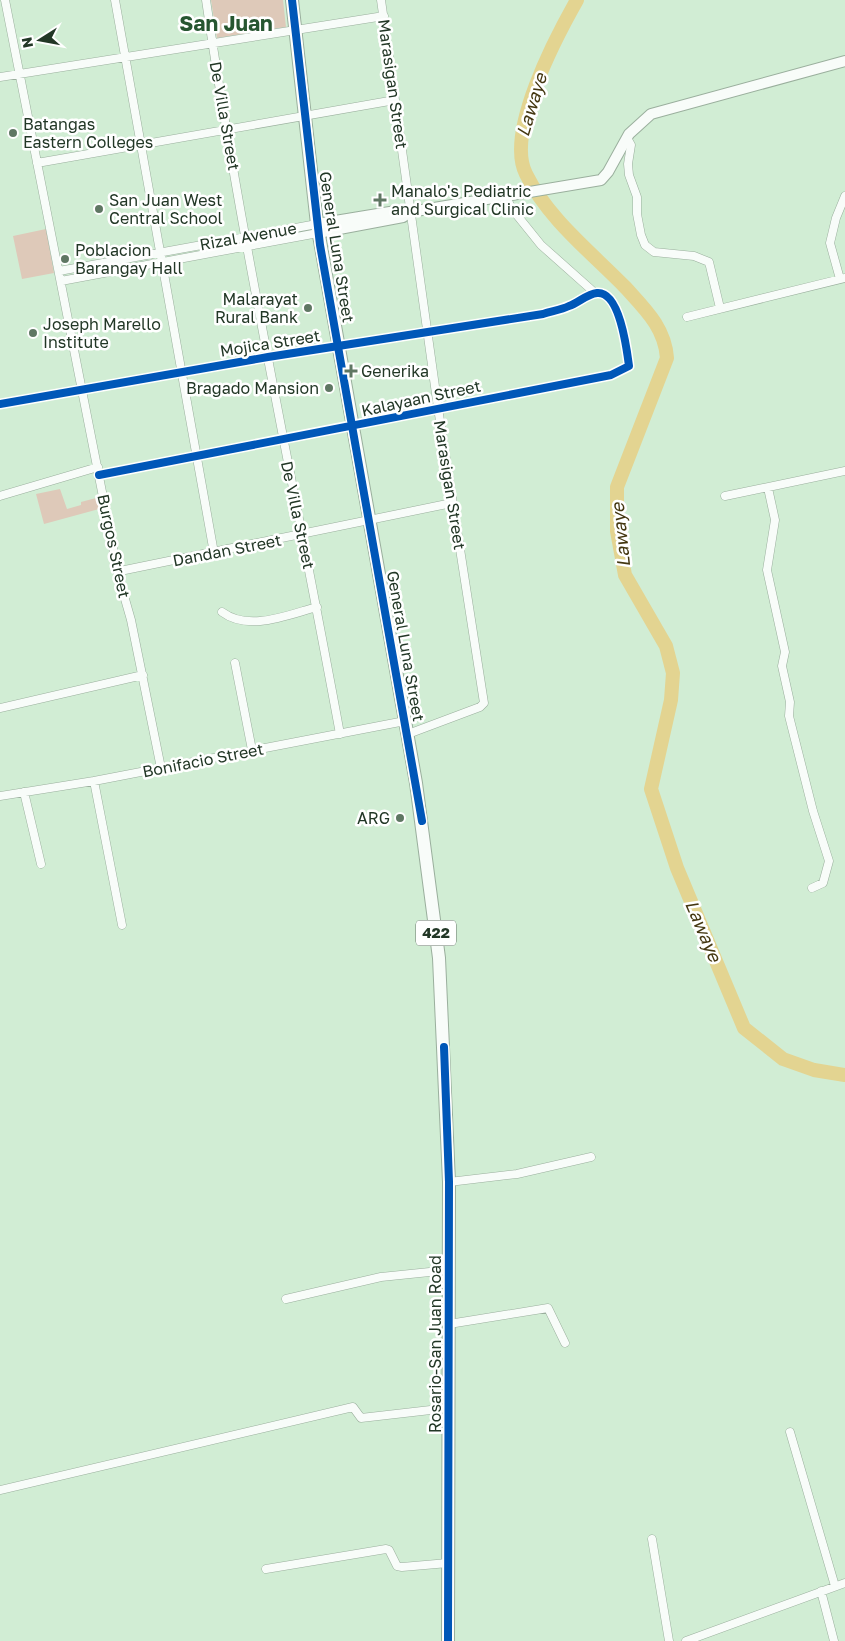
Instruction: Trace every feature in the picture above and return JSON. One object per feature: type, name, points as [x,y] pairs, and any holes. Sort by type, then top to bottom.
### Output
[{"type":"main road","name":"General Luna Street","points":[[292,0],[318,228],[408,734]]},
{"type":"main road","name":"Rosario-San Juan Road","points":[[408,734],[422,821],[439,958],[449,1182],[448,1641]]},
{"type":"street","name":"Burgos Street","points":[[4,0],[60,271],[82,390],[143,675],[160,768]]},
{"type":"street","points":[[115,0],[214,552]]},
{"type":"street","name":"De Villa Street","points":[[206,0],[268,358],[340,734]]},
{"type":"street","name":"Marasigan Street","points":[[381,0],[438,408],[484,703],[480,707],[408,734]]},
{"type":"street","points":[[0,77],[384,16]]},
{"type":"street","name":"Rizal Avenue","points":[[61,281],[248,246],[318,228],[402,210],[410,212],[596,181],[605,177],[627,138],[639,122],[651,114],[845,61]]},
{"type":"street","points":[[37,163],[396,100]]},
{"type":"street","points":[[627,138],[631,145],[628,164],[629,175],[637,196],[637,214],[642,240],[654,252],[694,256],[709,262],[720,308]]},
{"type":"street","points":[[507,195],[512,208],[541,245],[556,260],[598,293]]},
{"type":"street","points":[[687,316],[842,279],[830,243],[844,200]]},
{"type":"street","name":"Rizal Avenue","points":[[60,271],[246,236],[318,228]]},
{"type":"street","points":[[110,262],[112,271]]},
{"type":"street","name":"Mojica Street","points":[[0,404],[427,331],[543,314],[569,306],[598,293]]},
{"type":"street","name":"Kalayaan Street","points":[[0,496],[99,471],[197,456],[611,374],[629,366],[620,318],[612,304],[598,293]]},
{"type":"street","points":[[726,496],[845,470]]},
{"type":"street","points":[[768,488],[775,520],[767,570],[785,652],[782,666],[790,702],[789,716],[813,811],[829,861],[823,883],[812,888]]},
{"type":"street","name":"Dandan Street","points":[[120,571],[452,503]]},
{"type":"street","points":[[222,612],[231,620],[258,622],[316,607]]},
{"type":"street","points":[[235,663],[252,750]]},
{"type":"street","points":[[0,708],[143,675]]},
{"type":"street","name":"Bonifacio Street","points":[[0,796],[94,781],[406,721]]},
{"type":"street","points":[[94,781],[122,925]]},
{"type":"street","points":[[24,792],[41,864]]},
{"type":"street","points":[[449,1182],[517,1174],[591,1157]]},
{"type":"street","points":[[286,1300],[381,1277],[449,1270]]},
{"type":"street","points":[[448,1324],[548,1308],[564,1343]]},
{"type":"street","points":[[0,1490],[353,1407],[361,1418],[448,1408]]},
{"type":"street","points":[[790,1432],[835,1586]]},
{"type":"street","points":[[652,1539],[669,1641]]},
{"type":"street","points":[[266,1569],[386,1550],[389,1550],[397,1566],[448,1563]]},
{"type":"street","points":[[686,1641],[705,1638],[845,1583]]},
{"type":"street","points":[[821,1591],[834,1641]]},
{"type":"shaded area","points":[[211,0],[283,0],[286,27],[217,38]]},
{"type":"shaded area","points":[[46,229],[54,273],[22,279],[13,236]]},
{"type":"shaded area","points":[[60,489],[67,509],[81,505],[81,502],[96,498],[99,509],[44,524],[36,494]]},
{"type":"waterway","name":"Lawaye","points":[[577,0],[546,61],[527,111],[522,135],[521,156],[526,174],[546,206],[558,221],[641,304],[658,328],[665,347],[667,358],[617,487],[617,531],[625,575],[666,646],[673,673],[671,700],[651,789],[677,868],[744,1028],[783,1059],[814,1070],[845,1075]]},
{"type":"cycle path","points":[[292,0],[320,245],[422,821]]},
{"type":"cycle path","points":[[0,404],[268,357],[543,314],[572,305],[597,293],[605,295],[611,301],[621,323],[629,366],[611,375],[99,475]]},
{"type":"cycle path","points":[[444,1047],[449,1182],[448,1641]]},
{"type":"place","name":"Batangas Eastern Colleges","points":[[13,133]]},
{"type":"place","name":"Manalo's Pediatric and Surgical Clinic","points":[[380,200]]},
{"type":"place","name":"San Juan West Central School","points":[[99,209]]},
{"type":"place","name":"Poblacion Barangay Hall","points":[[65,259]]},
{"type":"place","name":"Malarayat Rural Bank","points":[[308,308]]},
{"type":"place","name":"Joseph Marello Institute","points":[[33,333]]},
{"type":"place","name":"Generika","points":[[351,371]]},
{"type":"place","name":"Bragado Mansion","points":[[329,388]]},
{"type":"place","name":"ARG","points":[[400,818]]},
{"type":"district","name":"San Juan","points":[[226,24]]}]
